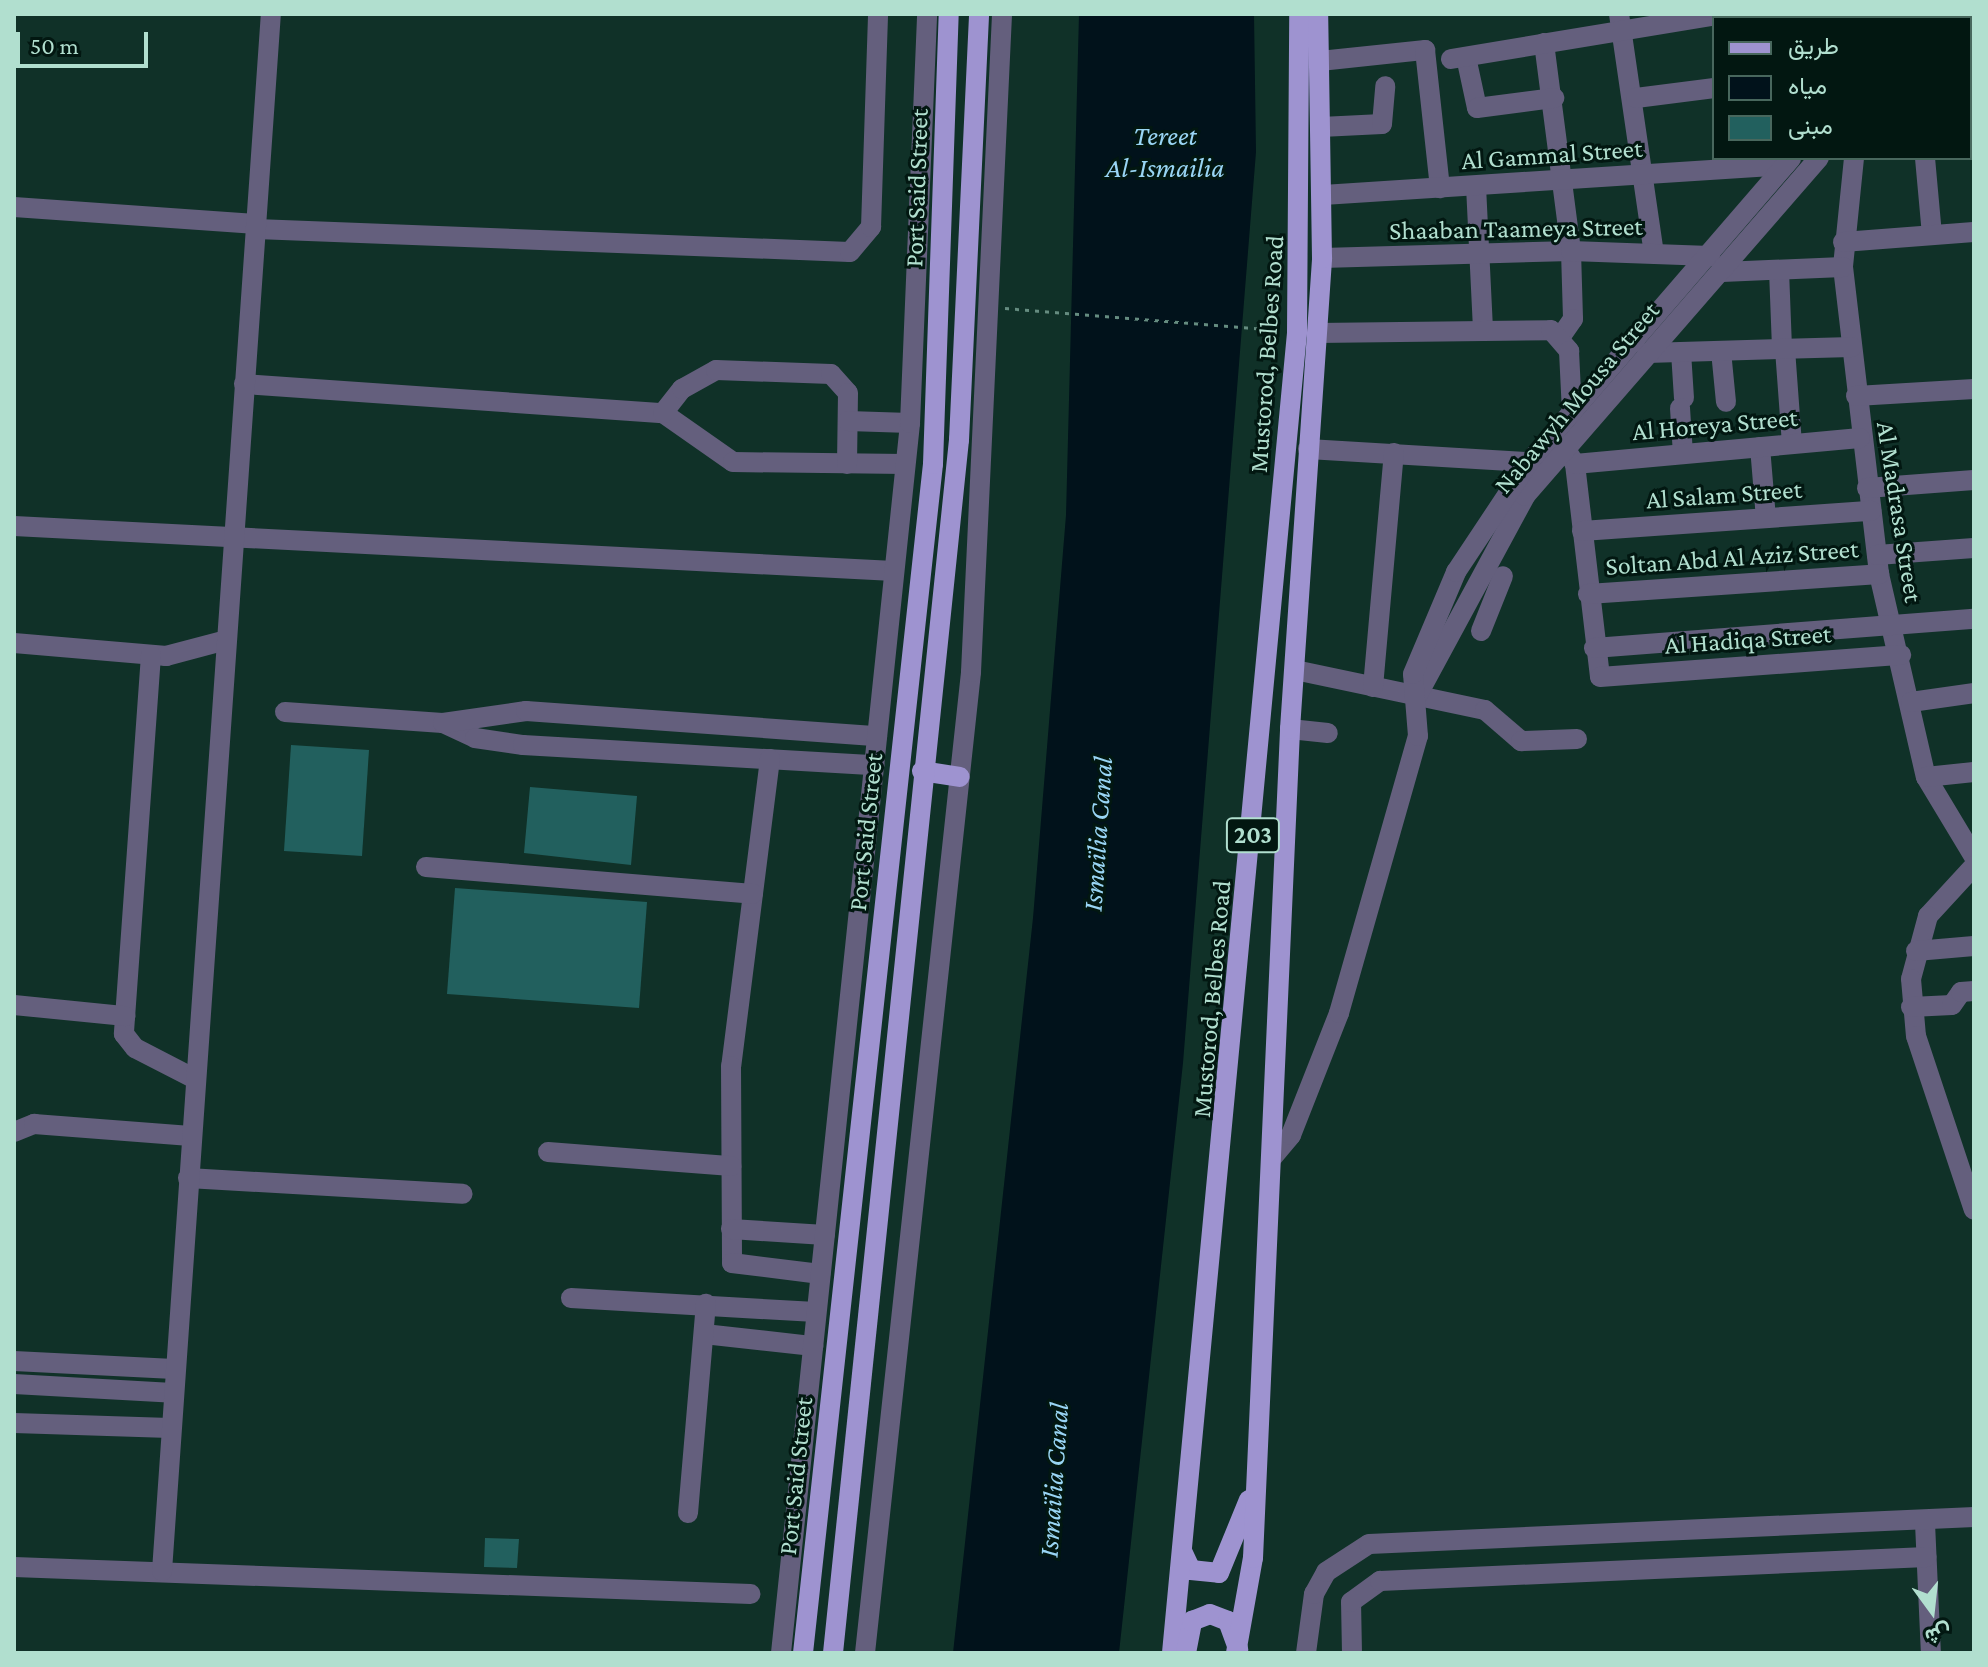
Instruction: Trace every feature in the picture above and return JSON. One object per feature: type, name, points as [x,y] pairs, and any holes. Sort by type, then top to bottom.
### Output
[{"type":"main road","name":"Port Said Street","points":[[803,1653],[933,464],[949,14]]},
{"type":"main road","name":"Port Said Street","points":[[833,1653],[922,771],[959,440],[979,14]]},
{"type":"main road","name":"Mustorod, Belbes Road","points":[[1172,1653],[1297,333],[1299,14]]},
{"type":"main road","name":"Mustorod, Belbes Road","points":[[1237,1651],[1253,1558],[1252,1495],[1290,729],[1322,258],[1318,14]]},
{"type":"main road","points":[[922,771],[960,777]]},
{"type":"main road","points":[[1182,1551],[1191,1570],[1219,1573],[1252,1495]]},
{"type":"main road","points":[[1186,1653],[1192,1621],[1210,1614],[1228,1621],[1237,1651]]},
{"type":"street","points":[[162,1571],[271,14]]},
{"type":"street","points":[[14,207],[256,227],[504,234],[842,255],[864,242],[871,227],[878,14]]},
{"type":"street","points":[[781,1653],[910,423],[927,14]]},
{"type":"street","points":[[865,1653],[960,777],[993,307],[1002,14]]},
{"type":"street","points":[[1554,98],[1477,108],[1459,58],[1544,43],[1621,22],[1722,14]]},
{"type":"street","points":[[1621,22],[1636,98],[1654,253]]},
{"type":"street","points":[[1544,43],[1565,181],[1571,251],[1573,319],[1561,336],[1572,413]]},
{"type":"street","points":[[1320,61],[1425,50],[1440,188]]},
{"type":"street","points":[[1321,127],[1382,124],[1385,86]]},
{"type":"street","points":[[1636,98],[1712,88]]},
{"type":"street","name":"Nabawyh Mousa Street","points":[[1271,1159],[1291,1135],[1339,1013],[1418,736],[1413,674],[1427,632],[1489,515],[1529,462],[1572,413],[1817,160]]},
{"type":"street","name":"Al Madrasa Street","points":[[1854,160],[1843,242],[1843,267],[1860,438],[1878,564],[1901,655],[1926,777],[1974,857]]},
{"type":"street","points":[[1925,160],[1932,235]]},
{"type":"street","name":"Al Gammal Street","points":[[1323,195],[1565,181],[1788,162]]},
{"type":"street","name":"Nabawyh Mousa Street","points":[[1416,698],[1430,685],[1467,593],[1518,505],[1570,456],[1716,264],[1788,162]]},
{"type":"street","points":[[1476,186],[1483,330]]},
{"type":"street","points":[[1843,242],[1974,232]]},
{"type":"street","name":"Shaaban Taameya Street","points":[[1322,258],[1571,251],[1654,253],[1716,264],[1779,270],[1843,267]]},
{"type":"street","points":[[1779,270],[1792,444]]},
{"type":"street","points":[[1317,333],[1483,330],[1561,336]]},
{"type":"street","points":[[1647,353],[1852,347]]},
{"type":"street","points":[[1721,351],[1726,402]]},
{"type":"street","points":[[1681,352],[1683,454]]},
{"type":"street","points":[[663,413],[692,381],[729,367],[837,377],[848,393],[847,464]]},
{"type":"street","points":[[244,384],[663,413],[733,462],[905,464]]},
{"type":"street","points":[[1856,396],[1974,389]]},
{"type":"street","points":[[848,421],[910,423]]},
{"type":"street","name":"Al Horeya Street","points":[[1570,456],[1683,454],[1860,438]]},
{"type":"street","points":[[1760,447],[1766,518]]},
{"type":"street","points":[[1308,449],[1529,462]]},
{"type":"street","points":[[1373,687],[1394,453]]},
{"type":"street","points":[[1570,456],[1582,531],[1594,648],[1974,619]]},
{"type":"street","points":[[1867,488],[1974,480]]},
{"type":"street","name":"Al Salam Street","points":[[1582,531],[1871,511]]},
{"type":"street","points":[[14,526],[894,571]]},
{"type":"street","name":"Soltan Abd Al Aziz Street","points":[[1588,594],[1878,564],[1974,548]]},
{"type":"street","points":[[1481,631],[1503,576]]},
{"type":"street","points":[[1467,593],[1492,604]]},
{"type":"street","points":[[14,643],[151,655],[226,640]]},
{"type":"street","name":"Al Hadiqa Street","points":[[1594,648],[1600,677],[1901,655]]},
{"type":"street","points":[[151,655],[125,1016],[130,1045],[195,1079]]},
{"type":"street","points":[[1295,670],[1416,698],[1485,710],[1521,741],[1577,739]]},
{"type":"street","points":[[1911,702],[1974,693]]},
{"type":"street","points":[[285,712],[443,723],[526,711],[877,736]]},
{"type":"street","points":[[443,723],[499,742],[874,765]]},
{"type":"street","points":[[730,757],[733,726]]},
{"type":"street","points":[[1290,729],[1328,733]]},
{"type":"street","points":[[770,759],[731,1066],[732,1263],[820,1274]]},
{"type":"street","points":[[1926,777],[1974,772]]},
{"type":"street","points":[[1974,866],[1928,916],[1916,951],[1911,1007],[1974,1210]]},
{"type":"street","points":[[426,867],[753,894]]},
{"type":"street","points":[[1916,951],[1974,946]]},
{"type":"street","points":[[1911,1007],[1952,1005],[1961,992],[1974,991]]},
{"type":"street","points":[[14,1005],[125,1016]]},
{"type":"street","points":[[14,1132],[34,1124],[191,1136]]},
{"type":"street","points":[[548,1152],[731,1166]]},
{"type":"street","points":[[188,1178],[463,1194]]},
{"type":"street","points":[[731,1229],[825,1235]]},
{"type":"street","points":[[571,1298],[816,1312]]},
{"type":"street","points":[[688,1513],[706,1304]]},
{"type":"street","points":[[704,1334],[813,1346]]},
{"type":"street","points":[[14,1361],[174,1369]]},
{"type":"street","points":[[14,1384],[173,1393]]},
{"type":"street","points":[[14,1423],[170,1428]]},
{"type":"street","points":[[1306,1653],[1314,1594],[1345,1555],[1369,1544],[1925,1523],[1974,1517]]},
{"type":"street","points":[[1925,1523],[1931,1653]]},
{"type":"street","points":[[1352,1653],[1351,1602],[1380,1581],[1926,1557]]},
{"type":"street","points":[[14,1567],[751,1594]]},
{"type":"path","points":[[993,307],[1264,329]]},
{"type":"water","name":"Tereet Al-Ismailia","points":[[1079,14],[1254,14],[1256,152],[1183,1063],[1119,1653],[953,1653],[1033,918],[1066,515]]},
{"type":"building","points":[[291,745],[369,750],[362,856],[284,851]]},
{"type":"building","points":[[530,787],[637,796],[631,865],[524,853]]},
{"type":"building","points":[[455,888],[647,902],[639,1008],[447,994]]},
{"type":"building","points":[[485,1538],[519,1539],[517,1568],[484,1567]]},
{"type":"water label","name":"Ismaïlia Canal","points":[[1098,834]]},
{"type":"water label","name":"Ismaïlia Canal","points":[[1054,1480]]}]
